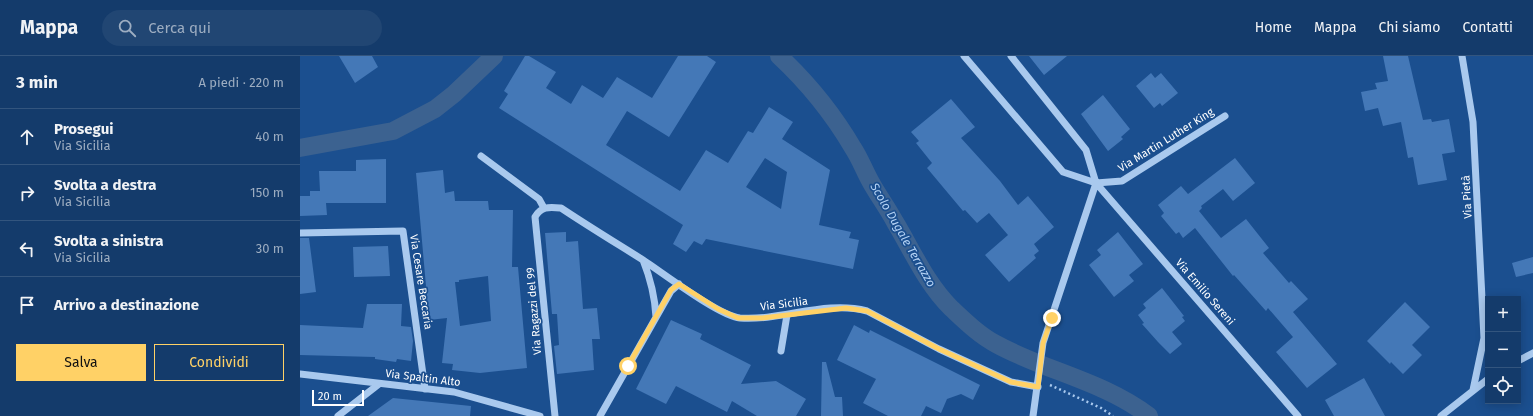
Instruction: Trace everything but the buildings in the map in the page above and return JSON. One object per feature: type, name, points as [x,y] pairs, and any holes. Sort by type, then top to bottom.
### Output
[{"type":"street","points":[[964,56],[1063,172],[1096,183],[1043,343],[1033,416]]},
{"type":"street","name":"Via Emilio Sereni","points":[[1011,56],[1086,150],[1096,183],[1298,416]]},
{"type":"street","name":"Via Pietà","points":[[1462,56],[1473,122],[1486,332]]},
{"type":"street","name":"Via Martin Luther King","points":[[1096,183],[1122,181],[1225,116]]},
{"type":"street","points":[[481,156],[539,199],[544,208],[561,208],[679,284],[671,290],[600,416]]},
{"type":"street","name":"Via Ragazzi del 99","points":[[544,208],[538,212],[536,217],[555,416]]},
{"type":"street","name":"Via Cesare Beccaria","points":[[300,233],[403,231],[425,389]]},
{"type":"street","points":[[643,260],[654,293],[656,317]]},
{"type":"street","name":"Via Sicilia","points":[[679,284],[718,309],[738,318],[762,318],[846,308],[867,311],[939,349],[1011,382],[1038,382]]},
{"type":"street","points":[[781,351],[787,315]]},
{"type":"street","name":"Via Pietà","points":[[1473,390],[1485,344]]},
{"type":"street","points":[[1521,359],[1531,354],[1533,362]]},
{"type":"street","name":"Via Spaltin Alto","points":[[300,374],[454,392],[540,416]]},
{"type":"street","points":[[1441,416],[1485,381]]},
{"type":"street","points":[[338,416],[379,384]]},
{"type":"path","points":[[1038,382],[1101,408],[1113,416]]},
{"type":"waterway","name":"Scolo Dugale Terrazzo","points":[[300,148],[393,131],[435,109],[454,94],[494,56]]},
{"type":"waterway","name":"Scolo Dugale Terrazzo","points":[[779,56],[810,88],[837,123],[856,153],[870,181],[920,267],[934,288],[951,308],[978,332],[996,344],[1034,362],[1113,394],[1149,416]]},
{"type":"route","points":[[628,366],[671,290],[679,284],[718,309],[738,318],[762,318],[846,308],[867,311],[939,349],[1011,382],[1038,387],[1043,343],[1052,318]]}]
